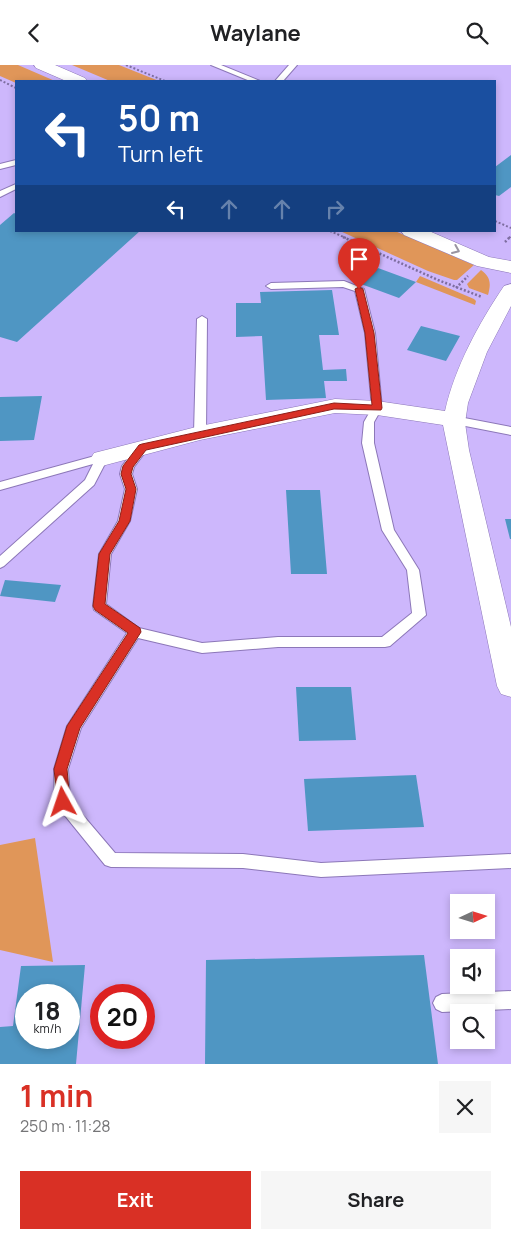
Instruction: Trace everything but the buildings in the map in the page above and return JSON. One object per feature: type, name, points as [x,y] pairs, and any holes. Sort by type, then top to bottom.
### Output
[{"type":"main road","points":[[42,65],[77,80]]},
{"type":"main road","points":[[414,232],[484,262],[511,267]]},
{"type":"main road","points":[[459,232],[506,250],[508,249]]},
{"type":"street","points":[[511,290],[494,317],[475,357],[454,421],[458,450],[511,686]]},
{"type":"street","points":[[102,458],[200,433],[334,406],[377,408],[454,421]]},
{"type":"lane","points":[[215,65],[253,80]]},
{"type":"lane","points":[[280,80],[293,65]]},
{"type":"lane","points":[[0,167],[15,162]]},
{"type":"lane","points":[[0,194],[15,186]]},
{"type":"lane","points":[[142,447],[128,466],[126,474],[131,489],[124,521],[104,554],[99,606],[135,632],[202,648],[278,642],[385,642],[420,615],[413,570],[388,531],[368,443],[369,423],[377,408],[370,333],[359,289],[344,284],[271,286]]},
{"type":"lane","points":[[200,433],[202,319]]},
{"type":"lane","points":[[454,421],[511,431]]},
{"type":"lane","points":[[0,486],[102,458]]},
{"type":"lane","points":[[0,563],[90,482],[102,458]]},
{"type":"lane","points":[[135,632],[74,726],[61,769],[63,802],[111,860],[243,861],[321,870],[511,861]]},
{"type":"lane","points":[[442,1003],[511,1000]]},
{"type":"path","points":[[126,65],[163,80]]},
{"type":"path","points":[[0,80],[15,88]]},
{"type":"path","points":[[496,221],[511,228]]},
{"type":"path","points":[[332,232],[438,280],[485,298]]},
{"type":"path","points":[[508,249],[511,236]]},
{"type":"shaded area","points":[[0,65],[18,65],[53,80],[15,80],[15,83],[0,76]]},
{"type":"shaded area","points":[[72,65],[119,65],[156,80],[108,80]]},
{"type":"shaded area","points":[[342,232],[397,232],[474,265],[457,280],[428,271]]},
{"type":"shaded area","points":[[481,270],[487,275],[489,281],[488,295],[469,288],[467,284]]},
{"type":"shaded area","points":[[420,276],[474,299],[476,301],[475,305],[416,282]]},
{"type":"shaded area","points":[[35,838],[53,962],[0,950],[0,845]]},
{"type":"route","points":[[63,802],[61,769],[74,726],[135,632],[99,606],[104,554],[124,521],[131,489],[126,474],[128,466],[142,447],[200,433],[334,406],[377,408],[370,333],[359,289]]}]
